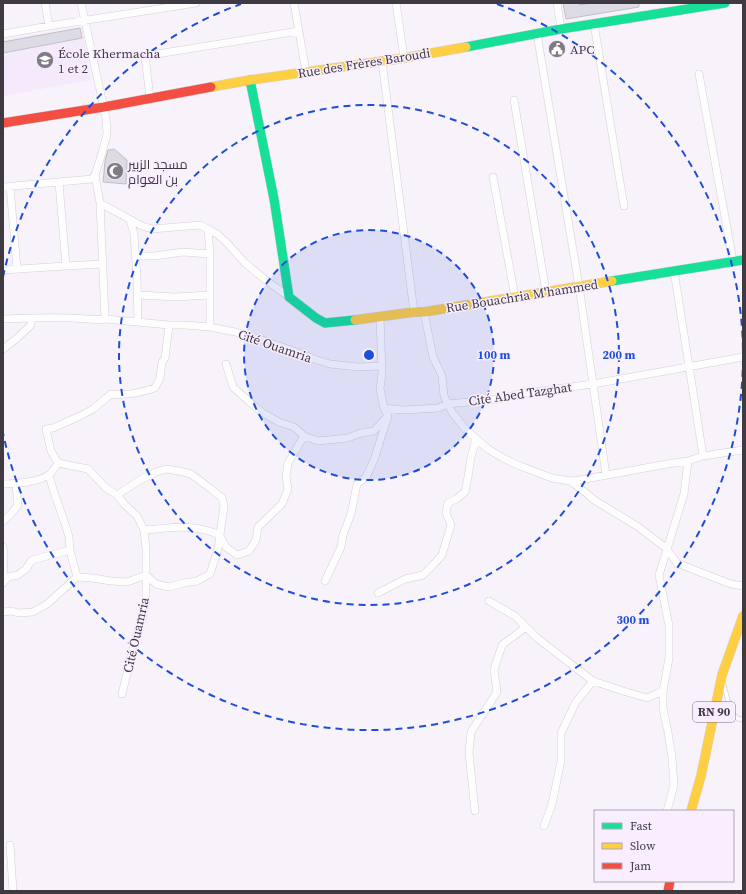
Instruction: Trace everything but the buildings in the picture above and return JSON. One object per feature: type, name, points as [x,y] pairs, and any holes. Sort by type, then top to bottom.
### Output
[{"type":"street","points":[[45,3],[49,26]]},
{"type":"street","points":[[17,269],[7,186],[59,183],[92,179],[95,175],[102,154],[106,134],[106,118],[81,3]]},
{"type":"street","points":[[3,34],[196,3]]},
{"type":"street","points":[[294,3],[306,72]]},
{"type":"street","points":[[396,3],[404,58]]},
{"type":"street","points":[[557,3],[561,29]]},
{"type":"street","name":"Rue des Frères Baroudi","points":[[3,123],[104,107],[250,80],[404,58],[561,29],[725,3]]},
{"type":"street","points":[[594,24],[624,206]]},
{"type":"street","points":[[150,98],[145,56],[299,31]]},
{"type":"street","points":[[536,34],[579,286],[606,475]]},
{"type":"street","points":[[382,61],[414,312]]},
{"type":"street","points":[[699,74],[733,261]]},
{"type":"street","points":[[250,80],[274,199],[289,297]]},
{"type":"street","points":[[514,100],[546,292]]},
{"type":"street","points":[[95,175],[100,202],[105,319]]},
{"type":"street","points":[[493,176],[515,297]]},
{"type":"street","points":[[59,183],[66,266]]},
{"type":"street","points":[[100,202],[130,220],[152,229],[200,225],[208,229],[217,234],[226,242],[245,263],[289,297]]},
{"type":"street","points":[[130,220],[134,234],[138,278],[138,322]]},
{"type":"street","points":[[208,229],[210,254],[210,327]]},
{"type":"street","points":[[135,256],[154,256],[184,252],[210,254]]},
{"type":"street","name":"Rue Bouachria M'hammed","points":[[289,297],[304,310],[326,323],[424,312],[743,260]]},
{"type":"street","points":[[3,270],[102,264]]},
{"type":"street","points":[[674,271],[703,456]]},
{"type":"street","points":[[138,295],[175,297],[210,295]]},
{"type":"street","name":"Cité Abed Tazghat","points":[[424,312],[433,357],[442,376],[444,396],[452,412],[466,430],[488,449],[515,464],[552,478],[570,481],[743,450]]},
{"type":"street","points":[[325,581],[341,547],[351,514],[357,484],[366,477],[374,460],[388,416],[384,408],[380,389],[380,317]]},
{"type":"street","points":[[3,349],[31,325],[31,318]]},
{"type":"street","name":"Cité Ouamria","points":[[3,319],[105,319],[210,327],[256,338],[330,364],[358,367],[381,366]]},
{"type":"street","points":[[3,484],[16,484],[35,481],[49,474],[58,463],[51,451],[46,429],[53,428],[93,409],[111,394],[131,394],[155,388],[160,378],[162,362],[165,358],[169,325]]},
{"type":"street","name":"Cité Abed Tazghat","points":[[448,404],[499,399],[519,394],[592,384],[743,357]]},
{"type":"street","points":[[226,364],[233,387],[263,413],[279,422],[294,427],[304,436],[318,441],[348,438],[361,433],[374,431],[388,416]]},
{"type":"street","points":[[384,408],[404,410],[425,409],[438,408],[448,404]]},
{"type":"street","points":[[144,530],[196,527],[220,535],[226,547],[237,555],[249,551],[256,540],[258,527],[282,504],[288,490],[286,476],[288,463],[304,436]]},
{"type":"street","points":[[378,593],[405,579],[423,575],[442,555],[451,525],[446,513],[448,503],[465,492],[471,457],[476,439]]},
{"type":"street","points":[[667,810],[674,785],[672,758],[663,709],[663,691],[670,658],[668,626],[659,575],[666,548],[684,494],[688,461]]},
{"type":"street","name":"Cité Ouamria","points":[[58,463],[88,469],[106,488],[117,495],[137,516],[144,530],[146,549],[146,601],[122,694]]},
{"type":"street","name":"Cité Ouamria","points":[[117,495],[140,480],[166,469],[190,474],[222,498],[224,506],[218,550],[210,574],[197,581],[169,587],[156,584],[146,575]]},
{"type":"street","points":[[3,612],[33,612],[47,604],[77,577],[65,524],[49,474]]},
{"type":"street","name":"Cité Abed Tazghat","points":[[570,481],[594,500],[637,526],[666,548],[677,563],[731,584],[743,586]]},
{"type":"street","points":[[3,521],[18,505],[16,484]]},
{"type":"street","points":[[3,546],[3,582],[8,577],[18,575],[26,569],[32,560],[70,550]]},
{"type":"street","name":"Cité Ouamria","points":[[77,577],[127,582],[146,575]]},
{"type":"street","points":[[489,601],[515,616],[537,638],[593,681],[647,698],[663,691]]},
{"type":"street","name":"RN 90","points":[[691,810],[701,776],[722,676],[743,616]]},
{"type":"street","points":[[475,811],[468,753],[471,732],[497,692],[494,670],[502,645],[526,627]]},
{"type":"street","points":[[544,826],[552,804],[561,761],[561,733],[576,702],[593,681]]},
{"type":"street","points":[[10,845],[13,891]]},
{"type":"lane","points":[[722,676],[731,712],[738,719],[743,719]]},
{"type":"shaded area","name":"École Khermacha 1 et 2","points":[[82,27],[91,80],[3,96],[3,40]]},
{"type":"traffic: fast","points":[[466,47],[561,29],[725,3]]},
{"type":"traffic: fast","points":[[250,80],[274,199],[289,297],[316,318],[325,323],[355,320]]},
{"type":"traffic: fast","points":[[612,281],[743,260]]},
{"type":"traffic: slow","points":[[211,87],[404,58],[466,47]]},
{"type":"traffic: slow","points":[[355,320],[424,312],[612,281]]},
{"type":"traffic: slow","points":[[691,810],[701,776],[722,675],[743,616]]},
{"type":"traffic: jam","points":[[3,123],[104,107],[211,87]]},
{"type":"traffic: jam","points":[[668,891],[670,882]]},
{"type":"place","name":"APC","points":[[557,49]]},
{"type":"place","name":"École Khermacha 1 et 2","points":[[45,60]]},
{"type":"place","name":"مسجد الزبير بن العوام","points":[[115,171]]}]
